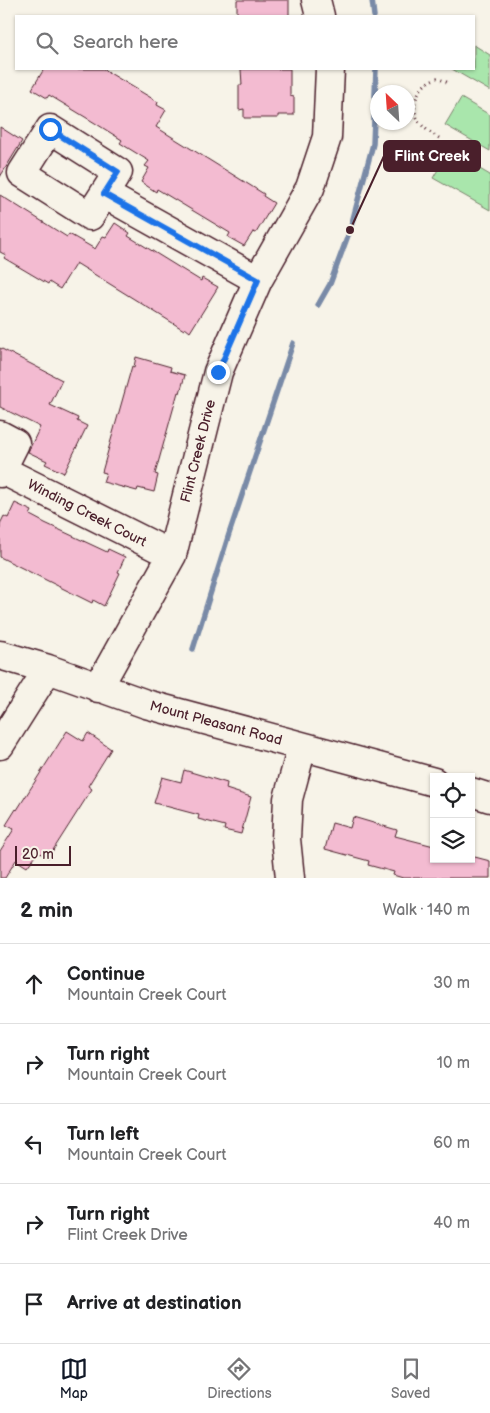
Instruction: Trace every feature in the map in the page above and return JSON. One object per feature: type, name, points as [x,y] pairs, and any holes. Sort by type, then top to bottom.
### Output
[{"type":"street","points":[[316,0],[320,15]]},
{"type":"street","name":"Flint Creek Drive","points":[[98,688],[172,555],[218,372],[258,280],[310,188],[327,137],[330,70]]},
{"type":"street","points":[[104,194],[258,280]]},
{"type":"street","points":[[0,435],[15,442],[1,472]]},
{"type":"street","name":"Winding Creek Court","points":[[1,472],[172,555]]},
{"type":"street","name":"Mount Pleasant Road","points":[[0,655],[48,669],[146,704],[430,781]]},
{"type":"street","points":[[0,745],[48,669]]},
{"type":"street","points":[[290,878],[286,839],[288,799],[302,747]]},
{"type":"street","points":[[475,793],[490,798]]},
{"type":"path","points":[[439,138],[425,129],[419,121],[415,112],[415,104],[422,87],[430,80],[437,78],[449,83]]},
{"type":"green space","points":[[475,46],[490,55],[490,91],[454,70],[475,70]]},
{"type":"green space","points":[[461,98],[490,115],[490,151],[445,125]]},
{"type":"green space","points":[[449,151],[490,175],[490,210],[433,178]]},
{"type":"building","points":[[237,0],[289,0],[289,15],[237,15]]},
{"type":"building","points":[[43,70],[105,70],[158,102],[157,105],[166,110],[156,127],[264,194],[263,196],[274,203],[256,233],[253,232],[244,246],[228,237],[230,233],[157,189],[156,192],[141,182],[149,168],[145,166],[149,161],[120,143],[122,140],[49,95],[47,98],[32,89]]},
{"type":"building","points":[[241,70],[290,70],[290,96],[294,97],[294,115],[278,115],[278,118],[244,118],[244,109],[239,110],[239,85],[242,85]]},
{"type":"building","points":[[0,127],[22,141],[0,177]]},
{"type":"building","points":[[0,195],[67,237],[69,234],[95,249],[103,236],[106,237],[115,223],[130,233],[128,236],[201,281],[202,278],[218,287],[190,332],[76,263],[60,289],[49,282],[48,284],[4,258],[6,255],[0,252]]},
{"type":"building","points":[[0,348],[62,380],[50,405],[78,418],[77,421],[87,426],[64,473],[45,464],[47,461],[28,452],[40,427],[0,407]]},
{"type":"building","points":[[136,357],[171,367],[170,371],[185,375],[180,393],[178,392],[155,474],[158,475],[154,492],[138,488],[137,491],[103,482],[106,473],[102,472]]},
{"type":"building","points":[[15,503],[32,511],[30,515],[45,523],[107,552],[108,549],[125,557],[118,572],[120,573],[104,606],[93,600],[92,603],[0,557],[0,524],[4,516],[8,518]]},
{"type":"building","points":[[67,731],[83,741],[88,733],[111,749],[88,786],[92,789],[48,858],[38,852],[27,867],[16,860],[5,878],[0,878],[0,851],[14,829],[6,825]]},
{"type":"building","points":[[184,770],[227,783],[226,789],[251,797],[241,834],[224,830],[225,826],[198,819],[199,815],[154,803],[162,777],[181,782]]},
{"type":"building","points":[[353,817],[397,830],[395,836],[430,845],[430,863],[475,863],[475,857],[490,861],[490,878],[403,878],[393,875],[394,872],[368,865],[369,861],[325,849],[332,823],[350,828]]},
{"type":"waterway","points":[[372,0],[374,15]]},
{"type":"waterway","points":[[318,305],[330,284],[350,230],[373,144],[376,70]]},
{"type":"waterway","points":[[193,649],[229,534],[293,343]]},
{"type":"place","name":"Flint Creek","points":[[350,230]]},
{"type":"route","points":[[50,129],[118,172],[104,194],[258,280],[218,372]]}]
